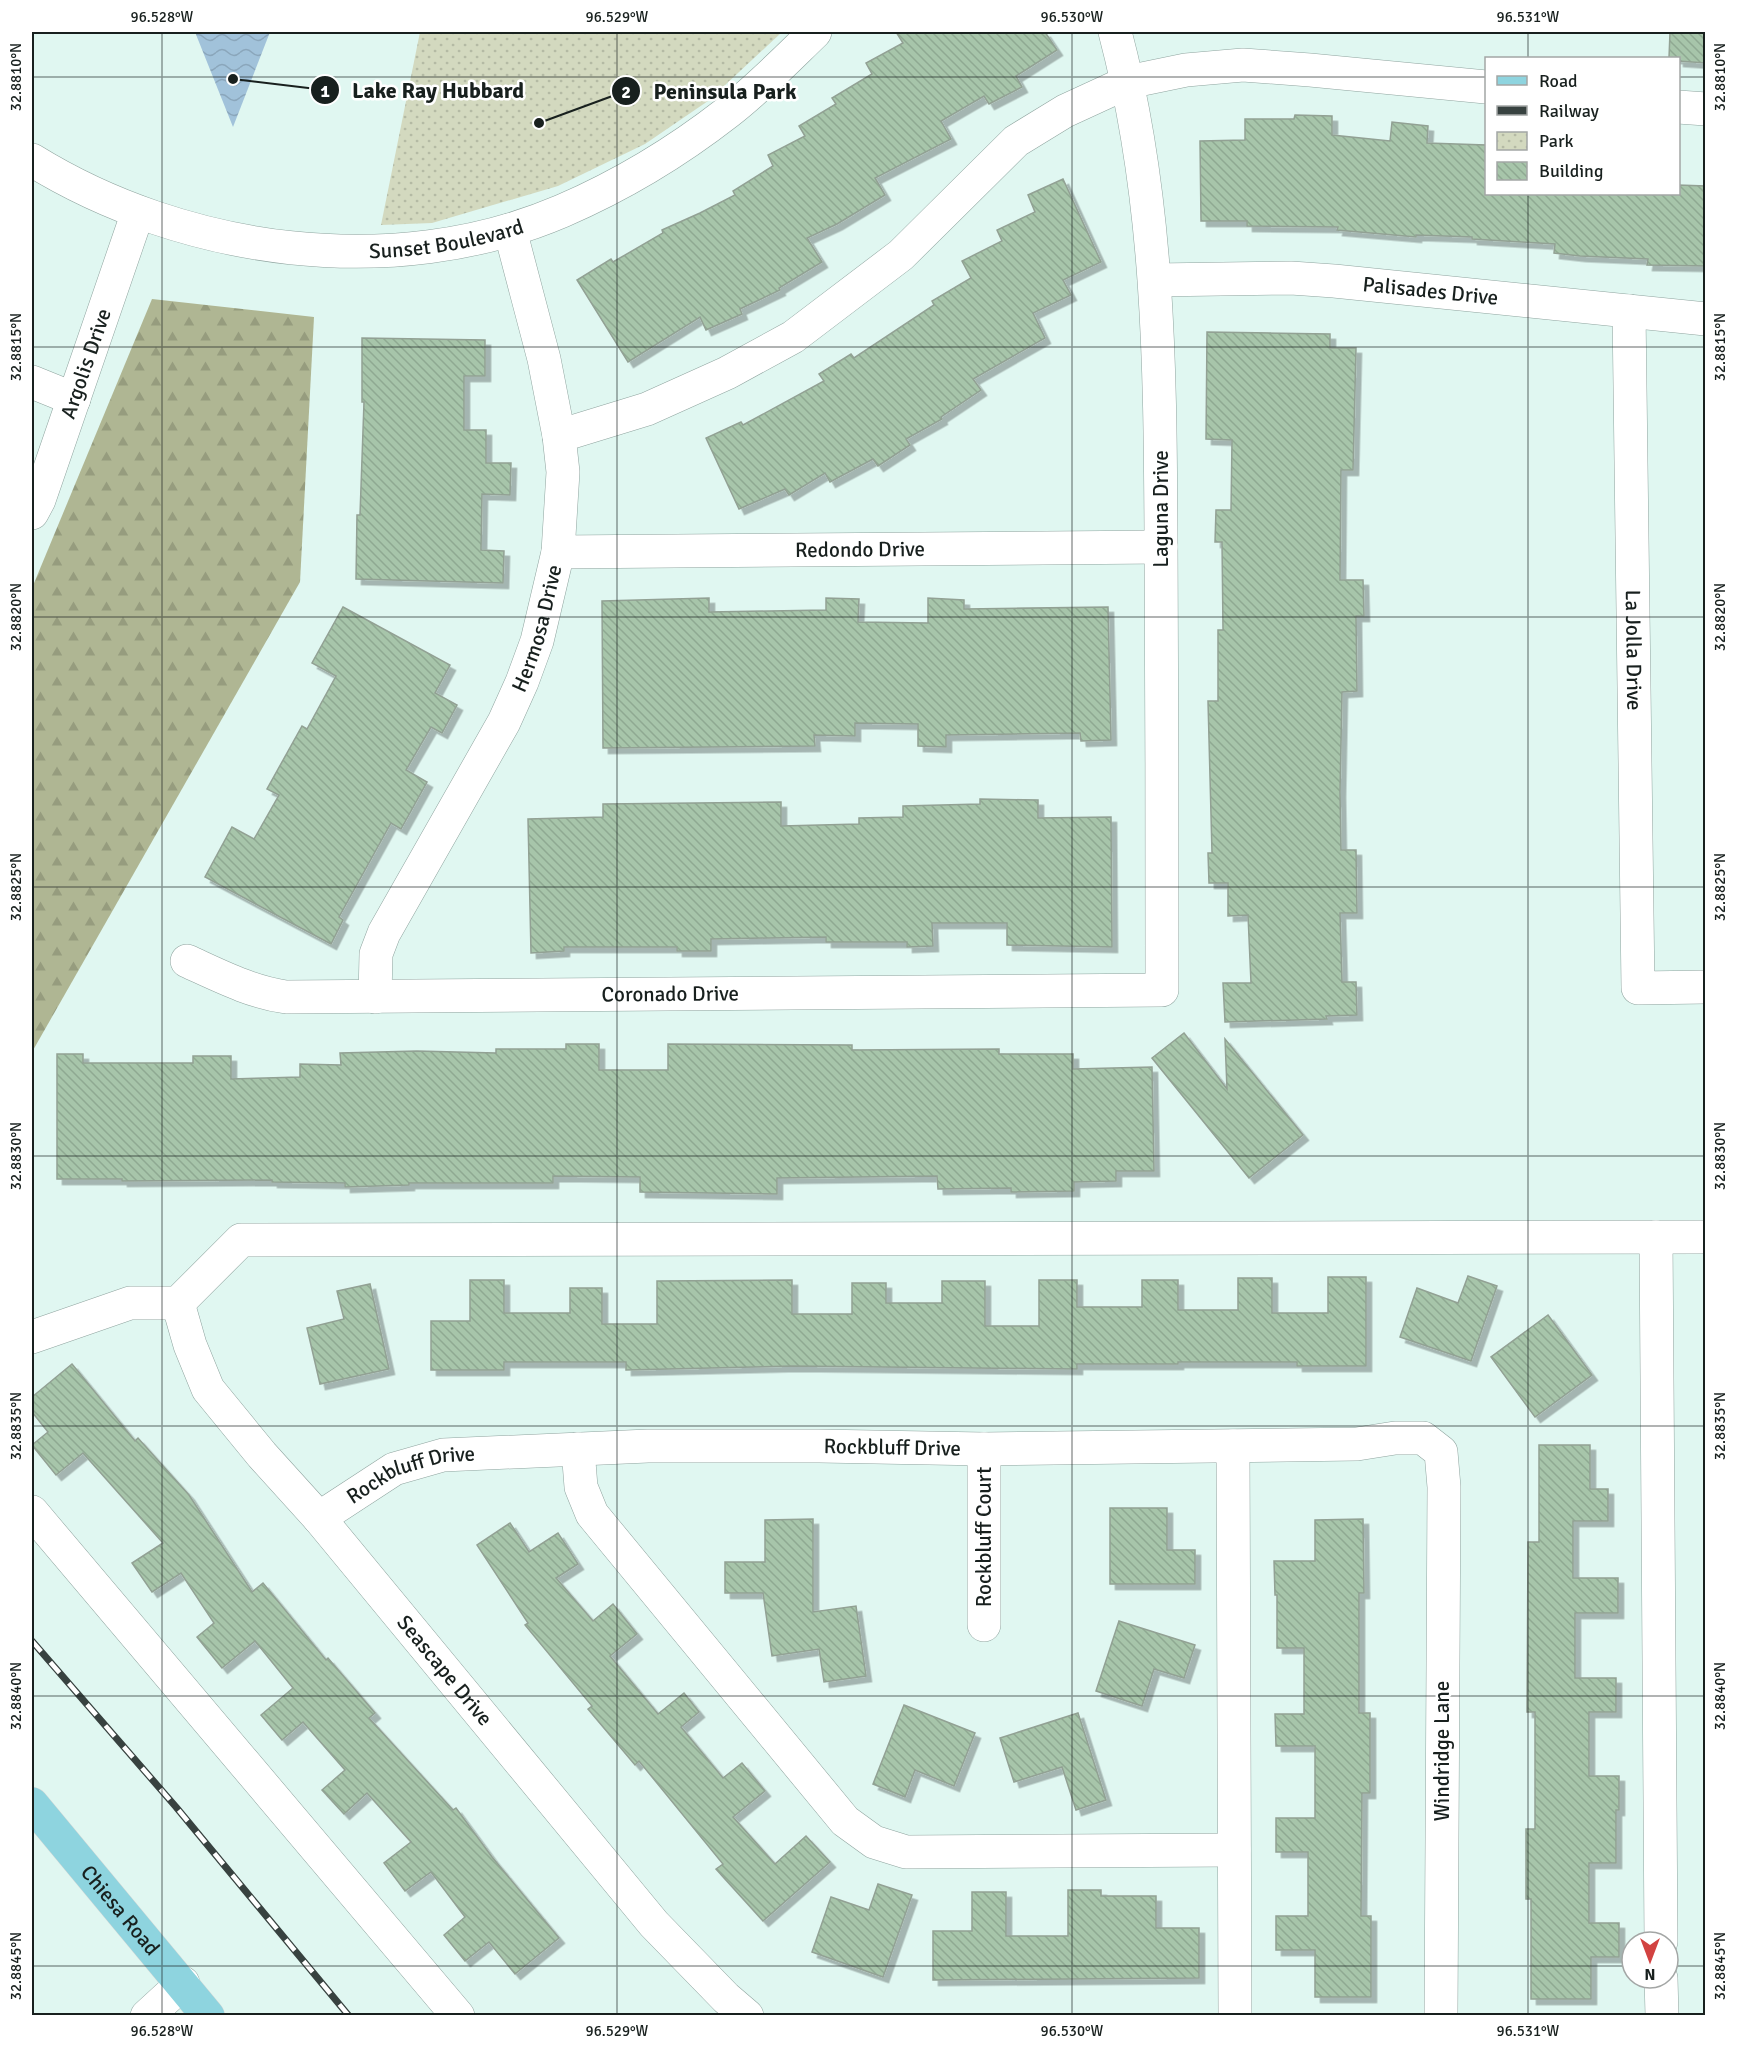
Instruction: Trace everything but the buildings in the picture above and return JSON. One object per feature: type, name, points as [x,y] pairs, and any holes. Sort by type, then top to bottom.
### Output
[{"type":"main road","name":"Chiesa Road","points":[[32,1804],[183,1983],[208,2016]]},
{"type":"street","name":"Sunset Boulevard","points":[[32,160],[88,192],[182,227],[270,246],[316,249],[409,249],[510,230],[561,211],[610,187],[696,135],[730,111],[814,32]]},
{"type":"street","name":"Laguna Drive","points":[[1115,32],[1128,81],[1141,151],[1155,280],[1160,416],[1162,990]]},
{"type":"street","points":[[559,436],[647,409],[727,374],[793,337],[901,255],[1016,141],[1065,111],[1128,81],[1186,70],[1243,65],[1485,87]]},
{"type":"street","points":[[1680,107],[1706,110]]},
{"type":"street","name":"Argolis Drive","points":[[32,513],[39,500],[138,212]]},
{"type":"street","name":"Hermosa Drive","points":[[375,997],[376,954],[384,933],[504,722],[522,682],[537,641],[558,552],[563,472],[559,436],[544,359],[510,230]]},
{"type":"street","name":"Palisades Drive","points":[[1155,280],[1291,278],[1334,281],[1706,319]]},
{"type":"street","name":"La Jolla Drive","points":[[1629,311],[1638,988],[1706,987]]},
{"type":"street","points":[[32,382],[74,399]]},
{"type":"street","name":"Redondo Drive","points":[[558,552],[1161,547]]},
{"type":"street","name":"Coronado Drive","points":[[187,961],[238,985],[266,994],[286,997],[1162,990]]},
{"type":"street","points":[[32,1337],[130,1303],[178,1303],[241,1240],[1706,1237]]},
{"type":"street","points":[[1656,1238],[1661,1930]]},
{"type":"street","name":"Seascape Drive","points":[[178,1303],[190,1345],[208,1389],[262,1455],[319,1518],[654,1924],[726,1998],[747,2016]]},
{"type":"street","name":"Rockbluff Drive","points":[[319,1518],[394,1470],[443,1455],[648,1446],[984,1449],[1357,1444],[1395,1438],[1423,1438],[1441,1452],[1444,1487]]},
{"type":"street","points":[[1233,1446],[1235,2016]]},
{"type":"street","points":[[578,1449],[581,1487],[592,1514],[845,1821],[874,1842],[906,1852],[1234,1851]]},
{"type":"street","name":"Rockbluff Court","points":[[984,1449],[984,1625]]},
{"type":"street","name":"Windridge Lane","points":[[1440,2016],[1444,1487]]},
{"type":"street","points":[[32,1512],[458,2016]]},
{"type":"street","points":[[147,2016],[183,1983]]},
{"type":"street","points":[[1661,1990],[1662,2016]]},
{"type":"green space","points":[[420,32],[782,32],[708,101],[645,144],[558,186],[432,223],[381,225]]},
{"type":"green space","points":[[152,299],[314,317],[300,582],[32,1052],[32,588]]},
{"type":"water","points":[[195,32],[270,32],[233,127]]},
{"type":"railway","points":[[32,1641],[176,1807],[349,2016]]},
{"type":"place","name":"Lake Ray Hubbard","points":[[233,79]]},
{"type":"place","name":"Peninsula Park","points":[[539,123]]}]
